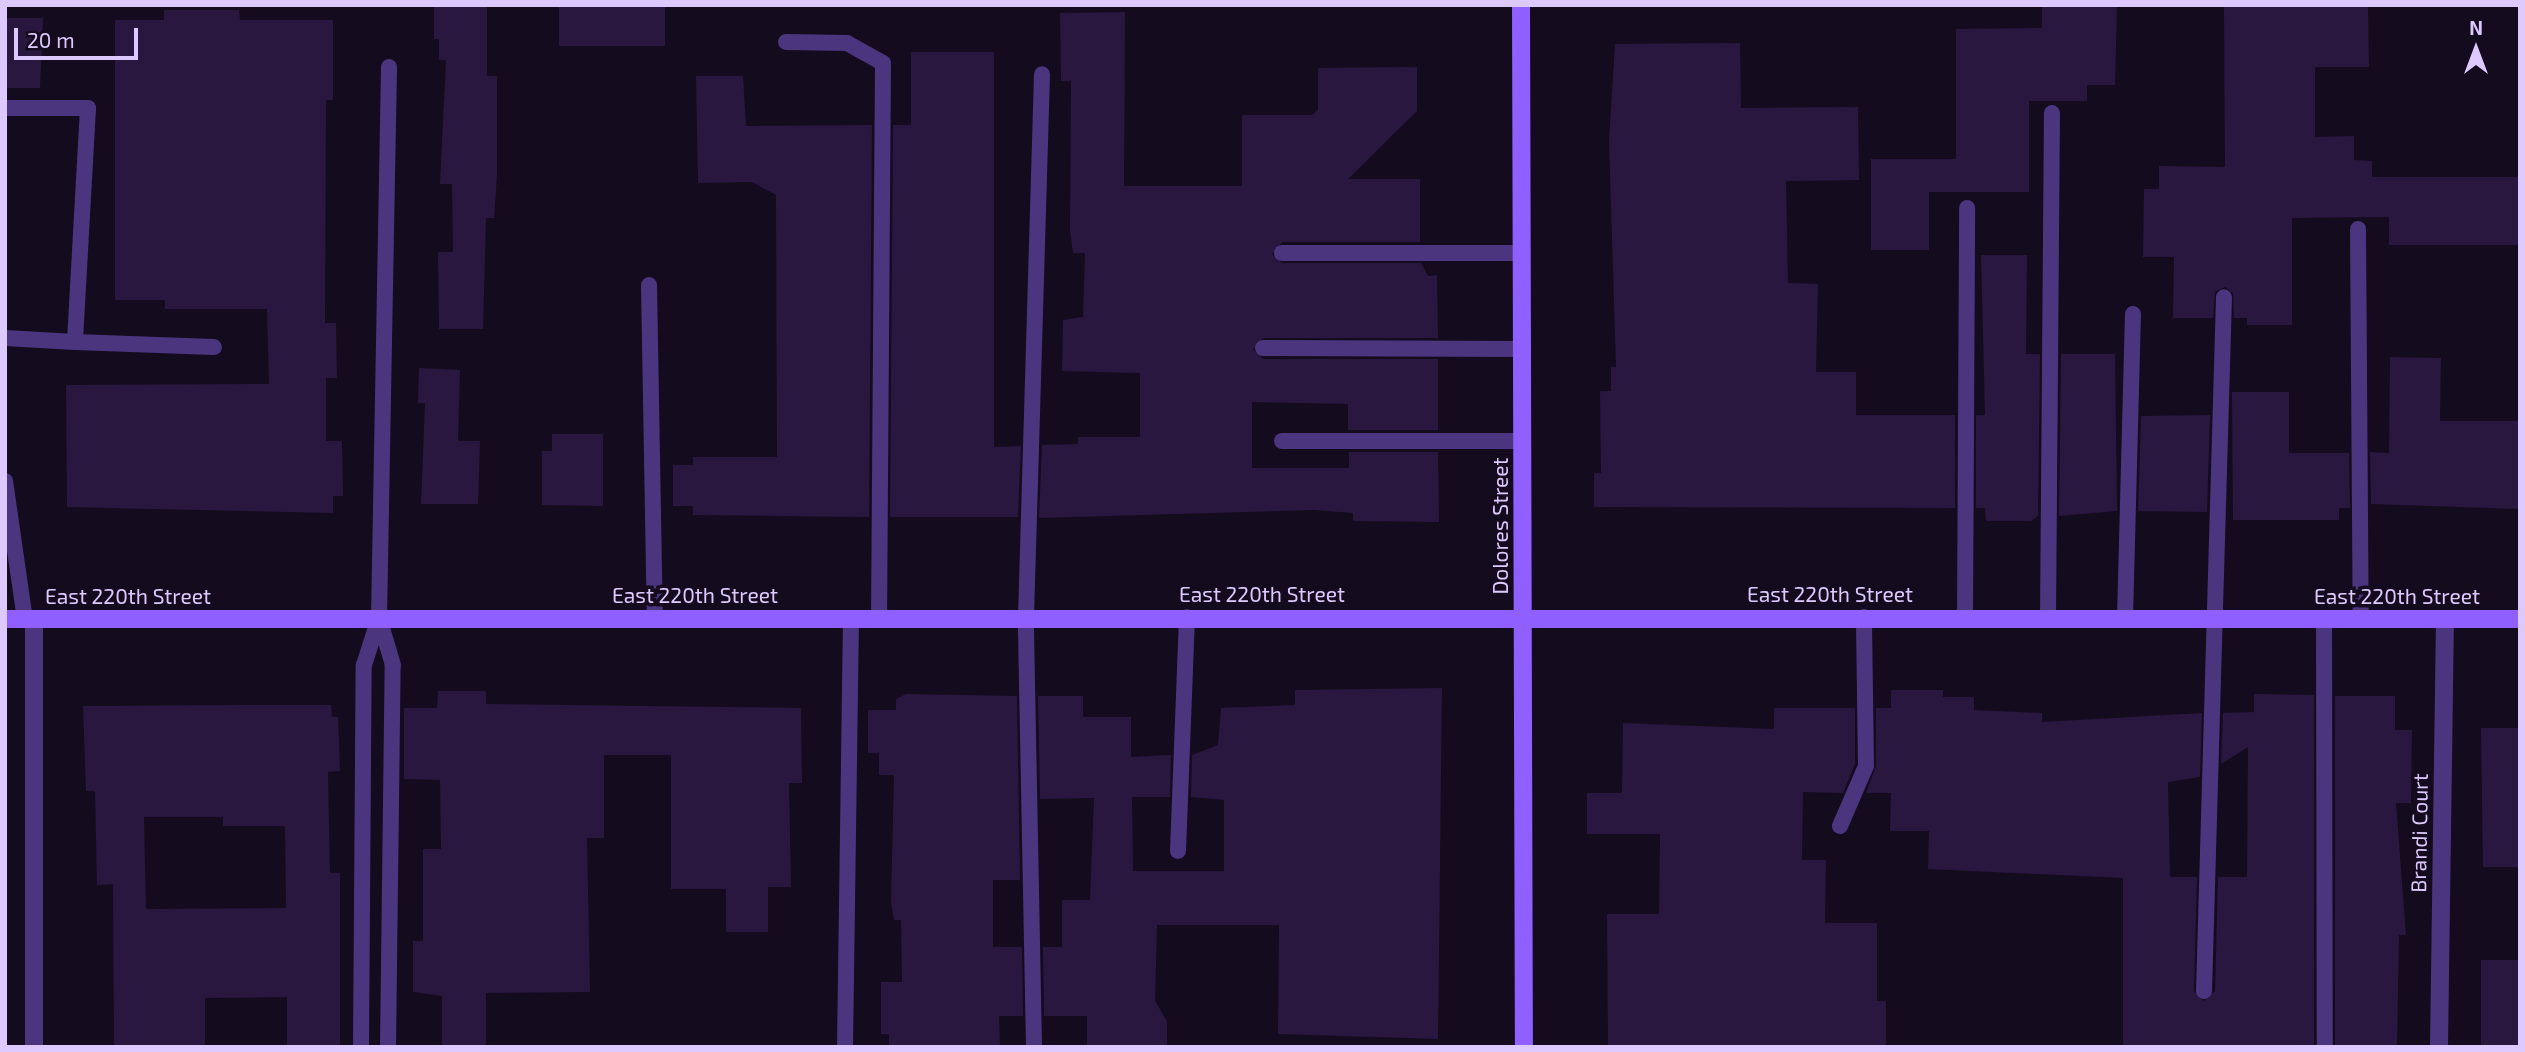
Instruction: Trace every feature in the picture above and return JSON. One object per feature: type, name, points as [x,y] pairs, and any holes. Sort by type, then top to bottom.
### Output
[{"type":"street","name":"Dolores Street","points":[[1521,5],[1524,1047]]},
{"type":"street","name":"East 220th Street","points":[[5,619],[1523,616],[2520,619]]},
{"type":"street","points":[[29,619],[34,1047]]},
{"type":"street","name":"Brandi Court","points":[[2439,1047],[2445,619]]},
{"type":"lane","points":[[786,42],[847,43],[883,63],[879,617]]},
{"type":"lane","points":[[361,1047],[364,665],[379,618],[389,67]]},
{"type":"lane","points":[[1034,1047],[1026,617],[1042,74]]},
{"type":"lane","points":[[5,108],[88,108],[75,342]]},
{"type":"lane","points":[[2048,618],[2053,113]]},
{"type":"lane","points":[[1965,618],[1967,208]]},
{"type":"lane","points":[[2358,229],[2361,618]]},
{"type":"lane","points":[[1282,253],[1522,253]]},
{"type":"lane","points":[[649,285],[655,618]]},
{"type":"lane","points":[[2204,991],[2224,297]]},
{"type":"lane","points":[[2125,618],[2133,314]]},
{"type":"lane","points":[[5,338],[214,347]]},
{"type":"lane","points":[[1263,348],[1522,349]]},
{"type":"lane","points":[[1282,441],[1522,441]]},
{"type":"lane","points":[[5,481],[29,619]]},
{"type":"lane","points":[[1178,851],[1186,617]]},
{"type":"lane","points":[[1840,827],[1866,766],[1864,617]]},
{"type":"lane","points":[[379,618],[393,665],[388,1047]]},
{"type":"lane","points":[[845,1047],[851,618]]},
{"type":"lane","points":[[2324,618],[2325,1047]]},
{"type":"building","points":[[434,5],[487,5],[487,76],[497,76],[497,175],[494,218],[486,218],[483,329],[439,329],[438,252],[453,252],[452,184],[440,184],[446,60],[439,60],[439,39],[434,39]]},
{"type":"building","points":[[559,5],[665,5],[665,46],[559,46]]},
{"type":"building","points":[[2042,5],[2117,5],[2115,85],[2087,85],[2087,101],[2029,101],[2029,192],[1929,192],[1929,250],[1871,250],[1871,159],[1956,159],[1956,29],[2042,28]]},
{"type":"building","points":[[2224,5],[2368,5],[2369,67],[2315,67],[2315,137],[2354,136],[2354,160],[2372,161],[2372,177],[2520,177],[2520,245],[2389,245],[2389,217],[2292,218],[2292,325],[2247,325],[2247,318],[2234,318],[2233,293],[2225,287],[2215,292],[2213,318],[2173,318],[2174,257],[2143,257],[2144,189],[2159,189],[2159,166],[2225,167]]},
{"type":"building","points":[[164,10],[239,10],[240,20],[333,20],[333,100],[326,100],[325,323],[336,323],[337,378],[326,378],[326,441],[342,441],[343,496],[333,496],[333,513],[67,507],[66,385],[269,384],[267,309],[165,309],[165,300],[115,300],[115,20],[164,20]]},
{"type":"building","points":[[1125,12],[1124,186],[1242,186],[1242,115],[1312,115],[1318,110],[1318,68],[1417,67],[1417,111],[1348,179],[1420,179],[1420,242],[1282,242],[1272,254],[1282,263],[1421,263],[1428,276],[1437,275],[1438,338],[1263,338],[1253,349],[1263,359],[1438,359],[1438,430],[1348,430],[1348,404],[1252,402],[1252,468],[1349,468],[1349,452],[1438,452],[1439,522],[1353,521],[1353,513],[1314,510],[1039,518],[1042,445],[1078,444],[1078,437],[1140,437],[1140,373],[1062,371],[1063,320],[1083,317],[1085,253],[1073,253],[1070,230],[1071,81],[1061,81],[1060,13]]},
{"type":"building","points":[[5,18],[43,18],[40,88],[5,88]]},
{"type":"building","points":[[1740,43],[1741,108],[1858,107],[1859,180],[1786,181],[1788,283],[1818,284],[1816,372],[1856,372],[1856,415],[1955,415],[1955,508],[1594,507],[1594,473],[1601,473],[1600,391],[1611,391],[1611,367],[1616,367],[1609,141],[1615,44]]},
{"type":"building","points":[[911,52],[994,52],[994,447],[1021,446],[1018,517],[890,517],[893,125],[911,125]]},
{"type":"building","points":[[696,76],[743,76],[746,126],[872,125],[869,517],[693,515],[693,506],[673,506],[673,465],[693,465],[693,457],[777,457],[776,195],[752,182],[698,183]]},
{"type":"building","points":[[1981,255],[2027,255],[2026,354],[2040,354],[2038,516],[2031,521],[1986,521],[1985,508],[1976,508],[1976,415],[1985,415]]},
{"type":"building","points":[[2061,354],[2115,354],[2117,511],[2059,516]]},
{"type":"building","points":[[2390,357],[2441,358],[2440,421],[2519,421],[2519,509],[2371,504],[2370,452],[2389,453]]},
{"type":"building","points":[[419,368],[460,370],[458,441],[480,441],[478,504],[421,504],[425,403],[418,403]]},
{"type":"building","points":[[2232,392],[2289,392],[2289,453],[2349,453],[2350,508],[2339,508],[2339,520],[2233,520]]},
{"type":"building","points":[[2210,415],[2207,512],[2138,511],[2141,416]]},
{"type":"building","points":[[552,434],[603,434],[603,506],[542,505],[542,451],[552,451]]},
{"type":"building","points":[[1442,688],[1438,1039],[1278,1034],[1279,925],[1157,925],[1155,1001],[1167,1021],[1167,1047],[1087,1047],[1087,1016],[1044,1016],[1043,947],[1062,947],[1062,900],[1090,900],[1094,798],[1040,799],[1038,696],[1083,696],[1083,717],[1131,717],[1131,757],[1171,755],[1170,797],[1132,797],[1133,871],[1224,871],[1224,800],[1191,797],[1192,755],[1218,745],[1221,708],[1295,705],[1295,690]]},
{"type":"building","points":[[1891,690],[1943,690],[1943,697],[1974,697],[1974,710],[2042,713],[2042,722],[2202,713],[2200,777],[2168,782],[2170,877],[2197,877],[2194,991],[2204,1001],[2215,991],[2218,877],[2247,877],[2248,747],[2221,764],[2223,713],[2254,712],[2254,694],[2314,695],[2314,1047],[2123,1047],[2123,878],[1928,869],[1929,831],[1890,831],[1891,793],[1866,793],[1876,766],[1876,708],[1891,708]]},
{"type":"building","points":[[438,691],[486,691],[486,704],[801,708],[802,783],[789,783],[791,887],[768,887],[768,932],[726,932],[726,889],[671,889],[671,755],[604,755],[604,838],[587,838],[590,992],[486,993],[486,1047],[442,1047],[442,996],[413,992],[413,941],[423,941],[423,849],[441,849],[440,780],[404,779],[404,708],[437,708]]},
{"type":"building","points":[[906,694],[1017,696],[1020,880],[993,880],[993,947],[1022,947],[1023,1016],[999,1016],[1000,1047],[889,1047],[889,1034],[881,1034],[881,982],[902,982],[901,920],[894,920],[891,903],[894,775],[879,775],[879,753],[868,753],[868,710],[896,710],[896,699]]},
{"type":"building","points":[[2335,696],[2395,696],[2395,730],[2412,730],[2411,803],[2396,803],[2406,935],[2399,935],[2397,1047],[2335,1047]]},
{"type":"building","points":[[331,705],[332,717],[338,717],[340,771],[328,772],[330,873],[340,873],[340,1046],[287,1047],[287,997],[205,998],[205,1047],[114,1047],[113,884],[97,885],[95,791],[86,791],[83,706]],"holes":[[[144,817],[223,817],[223,826],[285,826],[286,908],[146,909]]]},
{"type":"building","points":[[1774,708],[1855,708],[1855,764],[1843,793],[1803,792],[1802,860],[1826,860],[1825,923],[1877,923],[1877,1001],[1886,1001],[1886,1046],[1608,1047],[1607,914],[1659,914],[1660,834],[1587,834],[1587,793],[1622,793],[1623,723],[1774,729]]},
{"type":"building","points":[[2481,728],[2520,728],[2518,867],[2483,867]]},
{"type":"building","points":[[2481,960],[2520,960],[2520,1046],[2481,1046]]}]
